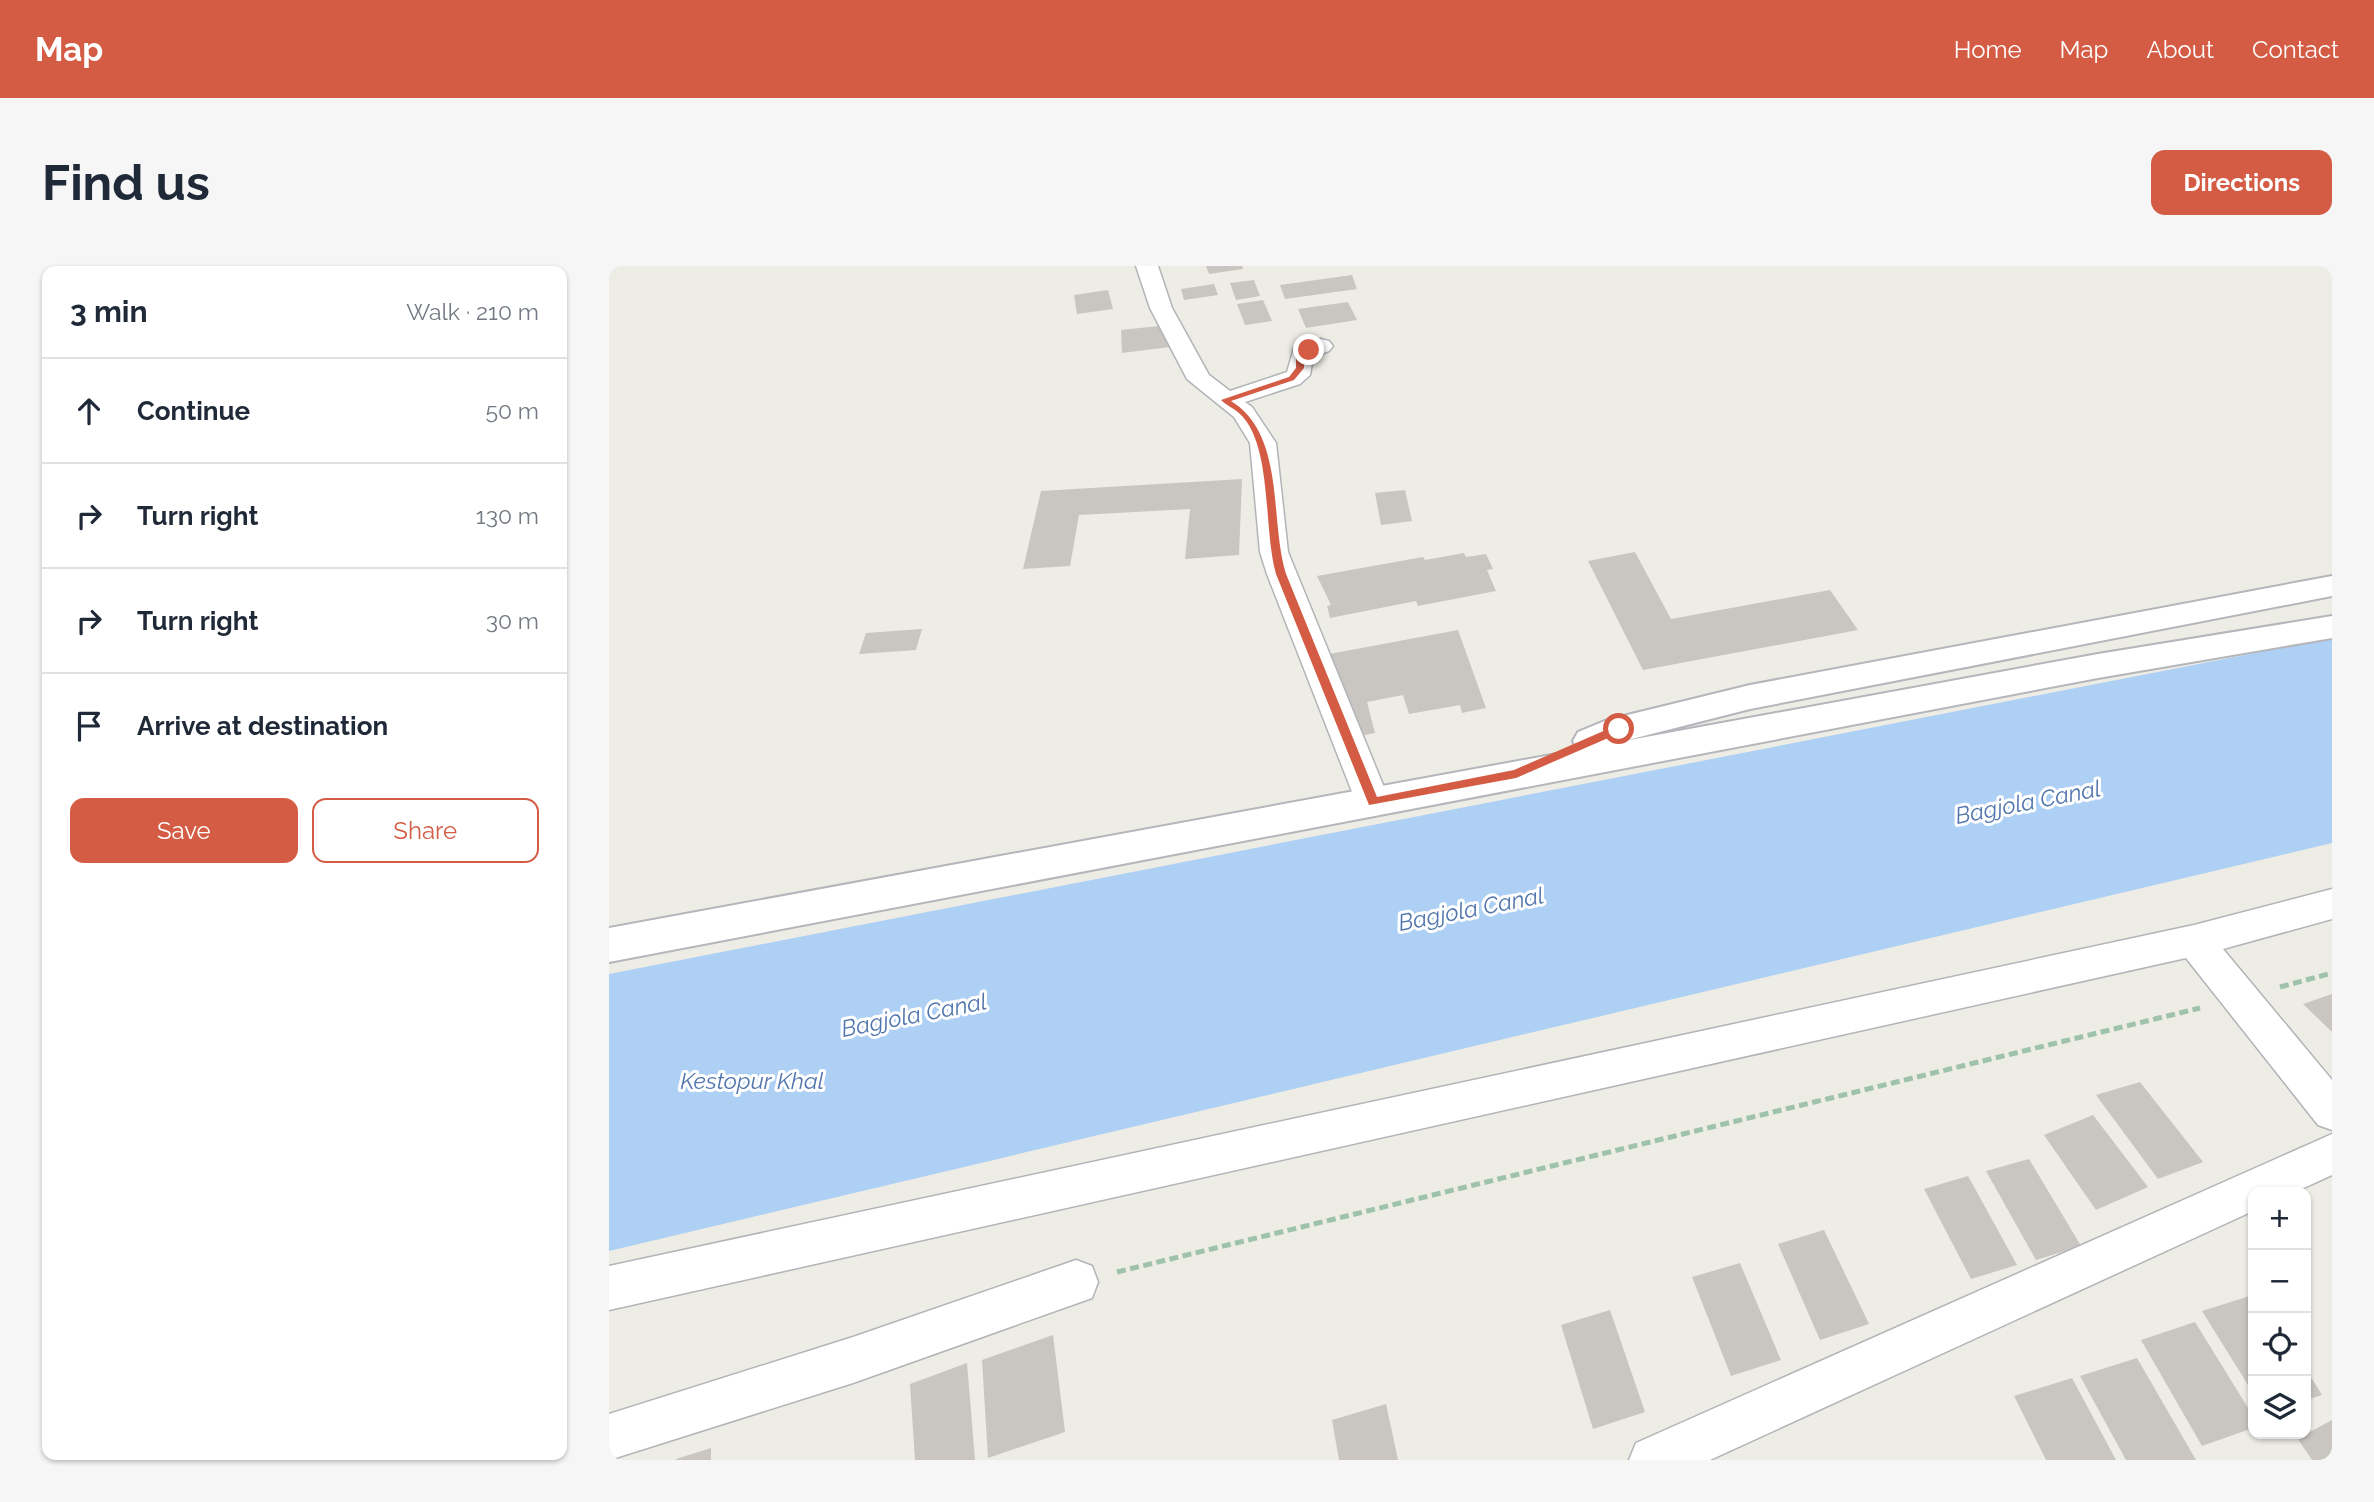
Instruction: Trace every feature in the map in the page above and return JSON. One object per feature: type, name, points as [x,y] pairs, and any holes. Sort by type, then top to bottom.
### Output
[{"type":"street","points":[[1147,266],[1161,307],[1199,379],[1243,412],[1262,443],[1274,552],[1373,802]]},
{"type":"street","points":[[1225,400],[1292,379],[1298,375],[1302,353],[1321,346]]},
{"type":"street","points":[[1516,774],[1619,729],[1750,697],[2332,586]]},
{"type":"street","points":[[609,945],[2098,666],[2332,627]]},
{"type":"street","points":[[609,1288],[2194,941],[2332,904]]},
{"type":"street","points":[[2194,941],[2332,1111]]},
{"type":"street","points":[[1653,1460],[1792,1400],[2332,1154]]},
{"type":"street","points":[[609,1438],[853,1360],[1076,1282]]},
{"type":"path","points":[[1076,1282],[2240,998],[2332,973]]},
{"type":"water","name":"Kestopur Khal","points":[[2332,638],[2332,843],[609,1251],[609,974]]},
{"type":"building","points":[[1206,266],[1242,266],[1243,269],[1209,274]]},
{"type":"building","points":[[1352,275],[1357,289],[1285,299],[1280,285]]},
{"type":"building","points":[[1254,280],[1260,296],[1236,300],[1230,283]]},
{"type":"building","points":[[1214,284],[1218,295],[1184,300],[1181,289]]},
{"type":"building","points":[[1108,290],[1113,309],[1077,314],[1074,295]]},
{"type":"building","points":[[1263,300],[1272,321],[1245,325],[1237,304]]},
{"type":"building","points":[[1348,302],[1357,320],[1306,328],[1298,309]]},
{"type":"building","points":[[1168,325],[1170,347],[1122,353],[1121,330]]},
{"type":"building","points":[[1242,479],[1239,555],[1185,559],[1190,509],[1079,515],[1070,566],[1023,569],[1041,491]]},
{"type":"building","points":[[1405,490],[1412,521],[1381,525],[1375,493]]},
{"type":"building","points":[[1635,552],[1671,619],[1830,590],[1858,630],[1643,670],[1588,561]]},
{"type":"building","points":[[1464,553],[1466,557],[1486,554],[1493,569],[1487,570],[1496,591],[1418,606],[1416,601],[1330,618],[1327,606],[1331,605],[1317,576],[1423,557],[1425,560]]},
{"type":"building","points":[[922,629],[916,650],[859,654],[866,633]]},
{"type":"building","points":[[1458,630],[1486,708],[1462,713],[1460,705],[1409,714],[1403,695],[1367,702],[1375,733],[1345,739],[1324,655]]},
{"type":"building","points":[[2332,994],[2332,1032],[2303,1004]]},
{"type":"building","points":[[2140,1082],[2203,1162],[2158,1179],[2096,1095]]},
{"type":"building","points":[[2093,1115],[2148,1187],[2096,1210],[2044,1135]]},
{"type":"building","points":[[2029,1159],[2081,1246],[2036,1260],[1986,1171]]},
{"type":"building","points":[[1968,1176],[2017,1265],[1971,1279],[1924,1189]]},
{"type":"building","points":[[1824,1230],[1869,1324],[1820,1340],[1778,1244]]},
{"type":"building","points":[[1740,1263],[1781,1360],[1731,1376],[1692,1277]]},
{"type":"building","points":[[2248,1297],[2248,1385],[2202,1311]]},
{"type":"building","points":[[1610,1310],[1645,1412],[1593,1429],[1561,1325]]},
{"type":"building","points":[[2195,1322],[2248,1408],[2248,1430],[2202,1446],[2141,1340]]},
{"type":"building","points":[[1053,1335],[1065,1432],[988,1458],[982,1360]]},
{"type":"building","points":[[2137,1358],[2196,1460],[2126,1460],[2080,1376]]},
{"type":"building","points":[[967,1363],[975,1460],[915,1460],[910,1384]]},
{"type":"building","points":[[2311,1377],[2322,1395],[2311,1398]]},
{"type":"building","points":[[2072,1378],[2116,1460],[2046,1460],[2014,1396]]},
{"type":"building","points":[[1386,1404],[1398,1460],[1339,1460],[1332,1420]]},
{"type":"building","points":[[2332,1420],[2332,1460],[2312,1460],[2298,1439],[2311,1439],[2311,1431]]},
{"type":"building","points":[[711,1448],[711,1460],[676,1460],[676,1459]]},
{"type":"route","points":[[1309,350],[1300,356],[1298,375],[1292,379],[1225,400],[1243,412],[1262,443],[1274,552],[1373,802],[1516,774],[1619,729]]},
{"type":"water label","name":"Bagjola Canal","points":[[2028,802]]},
{"type":"water label","name":"Bagjola Canal","points":[[1471,909]]},
{"type":"water label","name":"Bagjola Canal","points":[[914,1015]]}]
